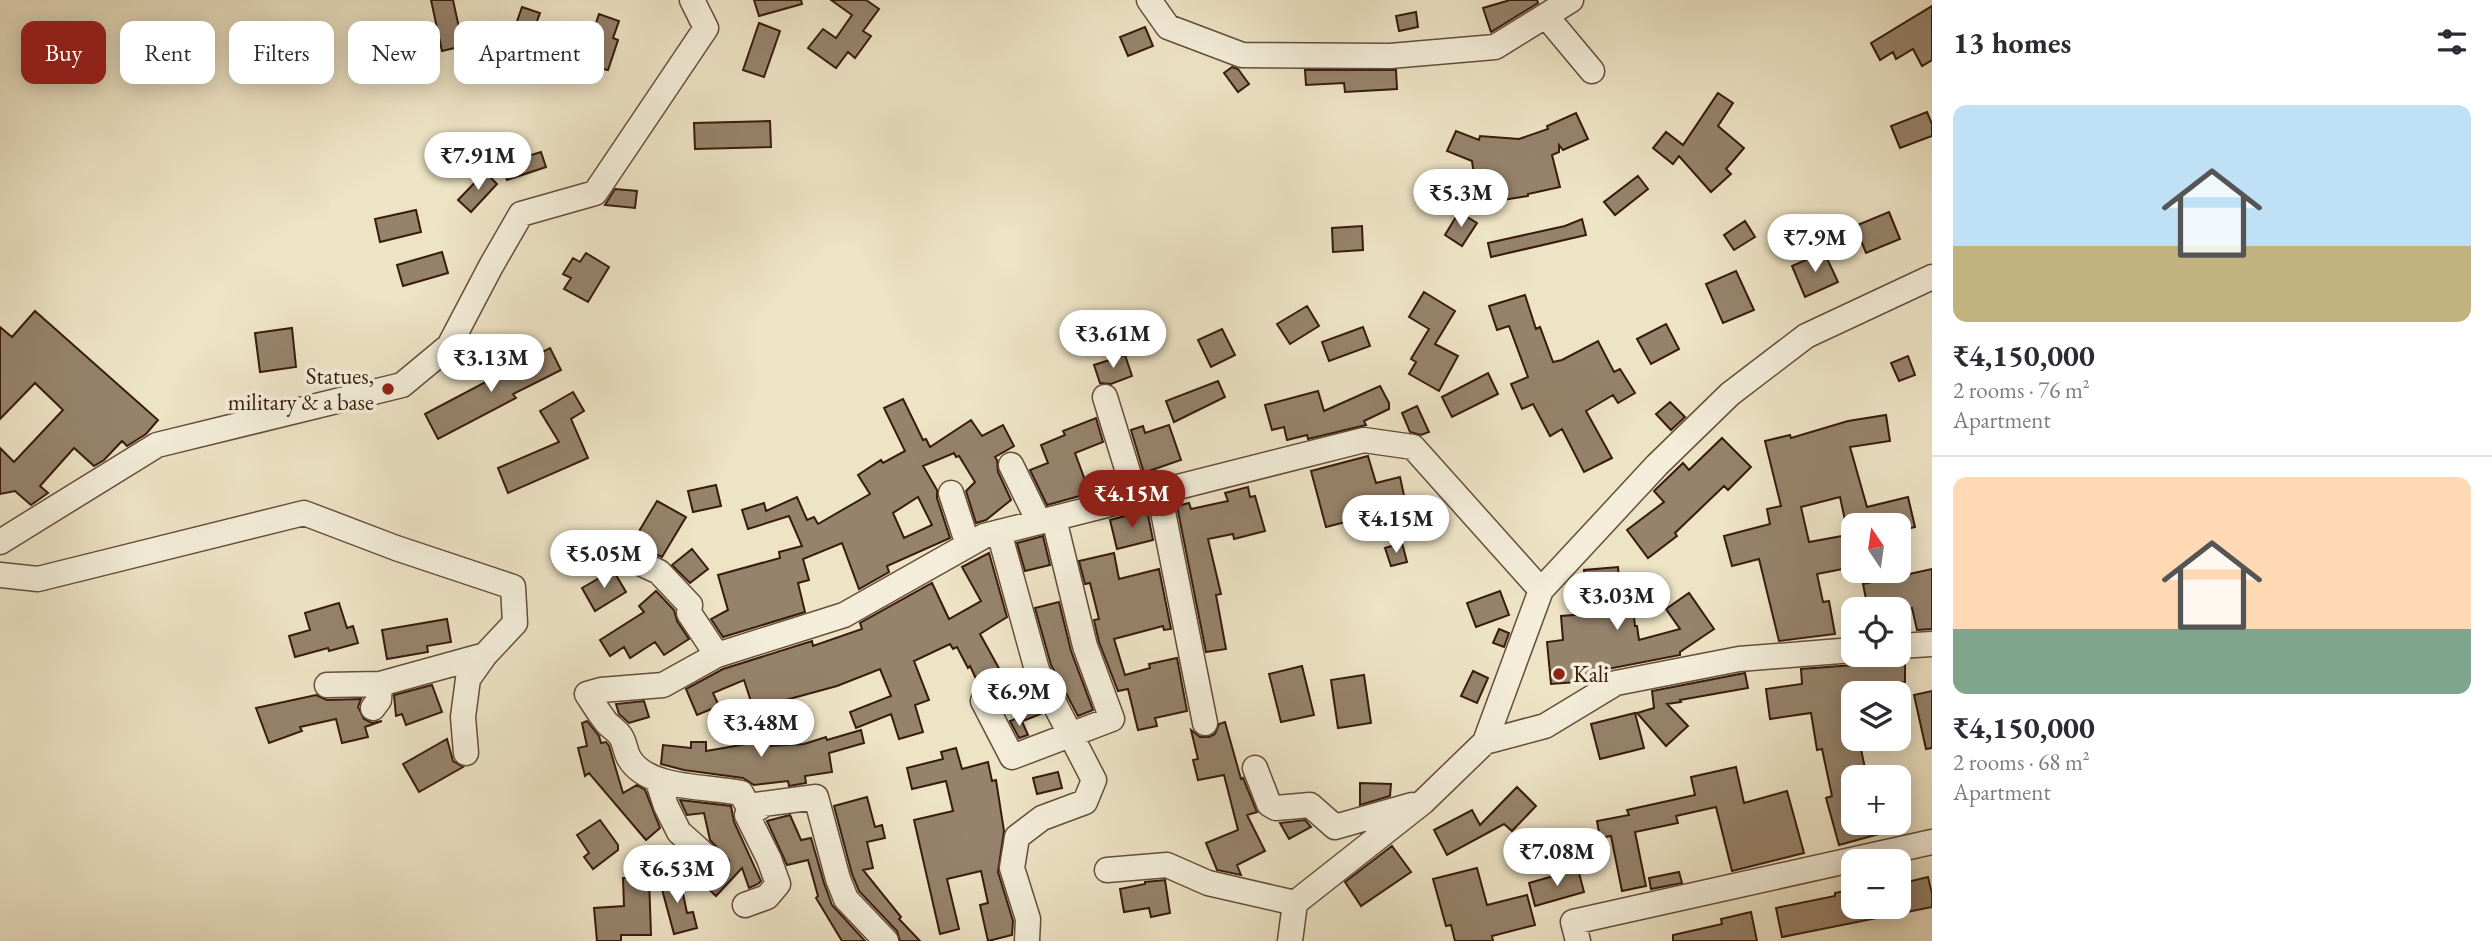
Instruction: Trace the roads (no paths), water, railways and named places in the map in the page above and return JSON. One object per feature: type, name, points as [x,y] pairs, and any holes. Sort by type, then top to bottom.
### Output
[{"type":"street","points":[[0,542],[158,445],[402,386],[449,346],[521,214],[595,193],[705,28],[692,0]]},
{"type":"street","points":[[1149,0],[1168,27],[1242,55],[1390,55],[1495,47],[1571,0]]},
{"type":"street","points":[[1546,16],[1592,71]]},
{"type":"street","points":[[1290,941],[1295,903],[1423,803],[1485,742],[1542,590],[1657,465],[1730,394],[1806,336],[1932,277]]},
{"type":"street","points":[[1105,397],[1147,495],[1205,723]]},
{"type":"street","points":[[886,941],[846,899],[816,797],[748,806],[741,793],[686,786],[657,779],[639,769],[629,759],[621,736],[606,722],[587,694],[601,690],[663,685],[717,655],[844,615],[984,536],[1364,440],[1413,447],[1542,590]]},
{"type":"street","points":[[983,701],[1012,757],[1112,719],[1085,646],[1046,521],[1011,465]]},
{"type":"street","points":[[951,493],[968,545]]},
{"type":"street","points":[[0,575],[38,579],[304,513],[396,548],[513,587],[514,623],[468,679],[463,717],[466,753]]},
{"type":"street","points":[[999,533],[1037,670],[1094,780],[1085,802],[1042,818],[1017,837],[1012,868],[1028,919],[1027,941]]},
{"type":"street","points":[[623,555],[659,572],[667,580],[690,605],[689,612],[717,655]]},
{"type":"street","points":[[1911,645],[1932,644]]},
{"type":"street","points":[[1485,742],[1545,726],[1616,683],[1739,659],[1841,651]]},
{"type":"street","points":[[327,685],[380,684],[485,655]]},
{"type":"street","points":[[373,708],[379,700],[380,684]]},
{"type":"street","points":[[1255,768],[1269,804],[1276,808],[1310,806],[1335,827],[1423,803]]},
{"type":"street","points":[[657,779],[679,832],[715,864]]},
{"type":"street","points":[[745,905],[766,897],[778,884],[747,815],[765,804]]},
{"type":"street","points":[[1578,941],[1573,922],[1932,842]]},
{"type":"street","points":[[1107,870],[1167,865],[1208,883],[1295,903]]},
{"type":"place","name":"Statues, military & a base","points":[[388,389]]},
{"type":"place","name":"Kali","points":[[1559,674]]}]
